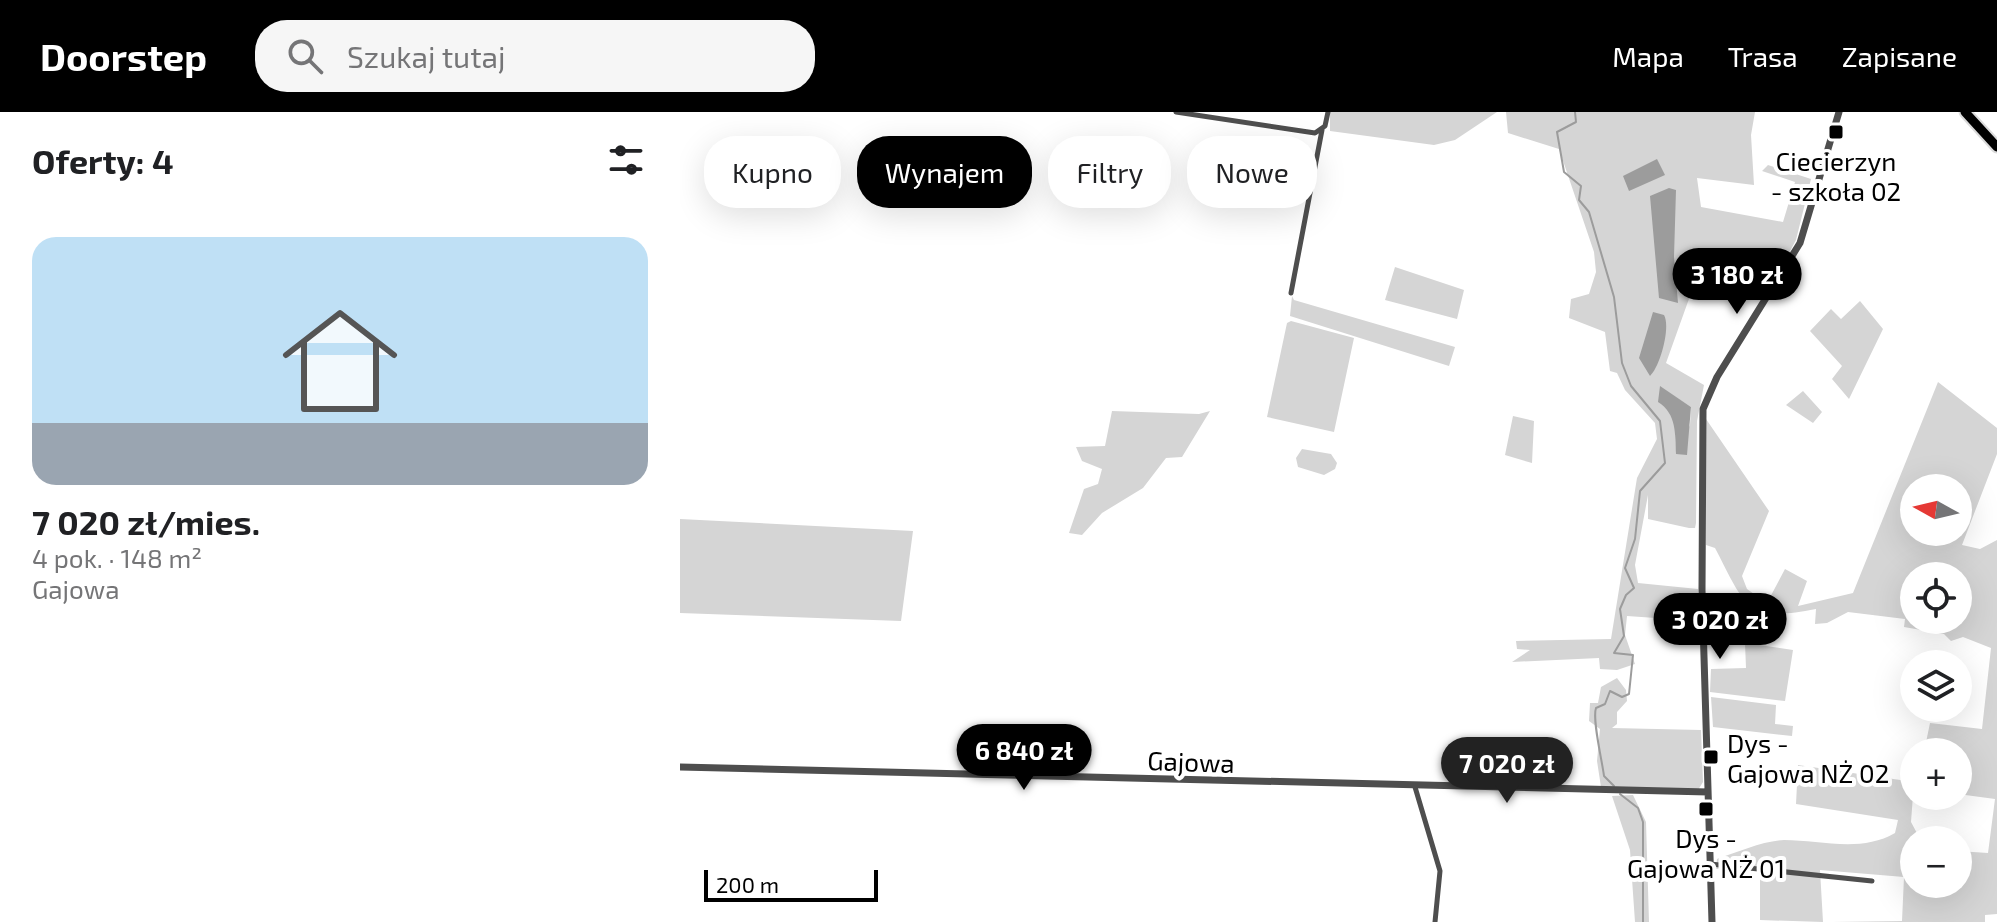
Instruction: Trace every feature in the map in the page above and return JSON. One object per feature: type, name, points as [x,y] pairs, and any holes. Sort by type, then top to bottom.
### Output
[{"type":"highway","points":[[1965,112],[1997,147]]},
{"type":"street","points":[[1176,112],[1305,133],[1322,130]]},
{"type":"street","points":[[1291,293],[1328,112]]},
{"type":"street","points":[[1712,922],[1701,531],[1702,429],[1706,399],[1800,243],[1839,112]]},
{"type":"street","name":"Gajowa","points":[[680,767],[1708,792]]},
{"type":"street","points":[[1415,787],[1439,862],[1435,922]]},
{"type":"street","points":[[1710,864],[1872,881]]},
{"type":"shaded area","points":[[1330,112],[1497,112],[1455,140],[1434,145],[1330,131]]},
{"type":"shaded area","points":[[1506,112],[1755,112],[1751,135],[1754,185],[1697,178],[1701,207],[1783,222],[1795,182],[1762,171],[1768,165],[1811,179],[1796,240],[1778,273],[1746,252],[1727,266],[1692,255],[1686,267],[1691,272],[1690,296],[1666,363],[1704,385],[1697,421],[1696,523],[1695,528],[1689,528],[1648,519],[1648,495],[1635,565],[1638,583],[1698,589],[1699,621],[1627,616],[1625,635],[1635,664],[1617,670],[1600,669],[1599,658],[1512,662],[1530,650],[1517,649],[1516,641],[1611,639],[1637,478],[1657,439],[1655,423],[1625,390],[1617,373],[1610,371],[1605,332],[1569,318],[1571,299],[1589,294],[1596,272],[1594,252],[1559,149],[1508,133]],"holes":[[[1660,387],[1691,407],[1690,425],[1676,454],[1675,425]]]},
{"type":"shaded area","points":[[1657,159],[1665,175],[1629,191],[1623,176]]},
{"type":"shaded area","points":[[1669,188],[1676,190],[1674,257],[1678,303],[1659,298],[1650,196]]},
{"type":"shaded area","points":[[1395,267],[1464,290],[1457,319],[1385,300]]},
{"type":"shaded area","points":[[1292,296],[1294,300],[1455,347],[1449,366],[1290,316]]},
{"type":"shaded area","points":[[1860,301],[1883,329],[1849,399],[1832,379],[1842,366],[1810,331],[1831,309],[1841,319]]},
{"type":"shaded area","points":[[1653,312],[1664,315],[1666,328],[1661,356],[1650,376],[1639,358]]},
{"type":"shaded area","points":[[1291,321],[1354,338],[1334,432],[1267,417],[1287,323]]},
{"type":"shaded area","points":[[1938,382],[1997,428],[1997,454],[1972,519],[1972,474],[1901,474]]},
{"type":"shaded area","points":[[1660,386],[1691,407],[1687,455],[1676,454],[1672,418],[1658,402]]},
{"type":"shaded area","points":[[1803,391],[1822,412],[1813,423],[1786,405]]},
{"type":"shaded area","points":[[1112,411],[1199,414],[1210,411],[1182,457],[1166,458],[1143,488],[1102,513],[1082,535],[1069,533],[1084,489],[1098,484],[1102,469],[1082,461],[1076,447],[1105,446]]},
{"type":"shaded area","points":[[1513,416],[1534,421],[1532,463],[1505,455]]},
{"type":"shaded area","points":[[1706,419],[1769,511],[1742,576],[1747,589],[1767,603],[1785,569],[1807,581],[1798,606],[1853,593],[1900,476],[1900,546],[1966,546],[1980,549],[1997,540],[1997,914],[1985,915],[1985,922],[1832,922],[1902,921],[1903,898],[1972,898],[1972,852],[1988,853],[1995,799],[1972,796],[1972,738],[1927,738],[1930,723],[1982,729],[1991,648],[1963,637],[1951,641],[1944,634],[1972,634],[1972,562],[1900,562],[1900,618],[1848,612],[1827,623],[1815,624],[1816,609],[1793,613],[1761,611],[1741,596],[1715,548],[1706,545]]},
{"type":"shaded area","points":[[1302,449],[1331,454],[1337,463],[1335,469],[1324,475],[1298,467],[1296,458]]},
{"type":"shaded area","points":[[680,519],[913,531],[901,621],[680,613]]},
{"type":"shaded area","points":[[1745,643],[1793,650],[1785,701],[1710,692],[1711,669],[1746,668]]},
{"type":"shaded area","points":[[1617,678],[1626,690],[1627,701],[1617,712],[1617,724],[1612,728],[1701,730],[1703,782],[1698,790],[1601,787],[1597,761],[1600,729],[1589,721],[1590,703],[1598,703],[1601,687]]},
{"type":"shaded area","points":[[1711,697],[1776,705],[1775,724],[1793,726],[1792,736],[1713,727]]},
{"type":"shaded area","points":[[1798,765],[1900,780],[1900,810],[1912,810],[1913,826],[1900,826],[1900,877],[1820,870],[1823,922],[1760,920],[1760,868],[1716,869],[1717,859],[1768,842],[1854,844],[1868,843],[1895,833],[1898,820],[1796,804]]},
{"type":"shaded area","points":[[1633,795],[1646,822],[1649,922],[1635,922],[1630,850],[1612,796]]},
{"type":"waterway","points":[[1575,112],[1576,122],[1557,132],[1564,172],[1581,186],[1579,200],[1589,212],[1614,297],[1622,363],[1631,386],[1660,421],[1665,463],[1640,491],[1635,539],[1625,568],[1634,588],[1626,595],[1620,609],[1624,636],[1614,653],[1633,655],[1629,694],[1622,697],[1610,691],[1605,704],[1596,708],[1595,713],[1604,776],[1614,786]]},
{"type":"waterway","points":[[1620,794],[1638,808],[1643,822],[1643,922]]},
{"type":"place","name":"Ciecierzyn - szkoła 02","points":[[1836,132]]},
{"type":"place","name":"Dys - Gajowa NŻ 02","points":[[1711,757]]},
{"type":"place","name":"Dys - Gajowa NŻ 01","points":[[1706,809]]}]
